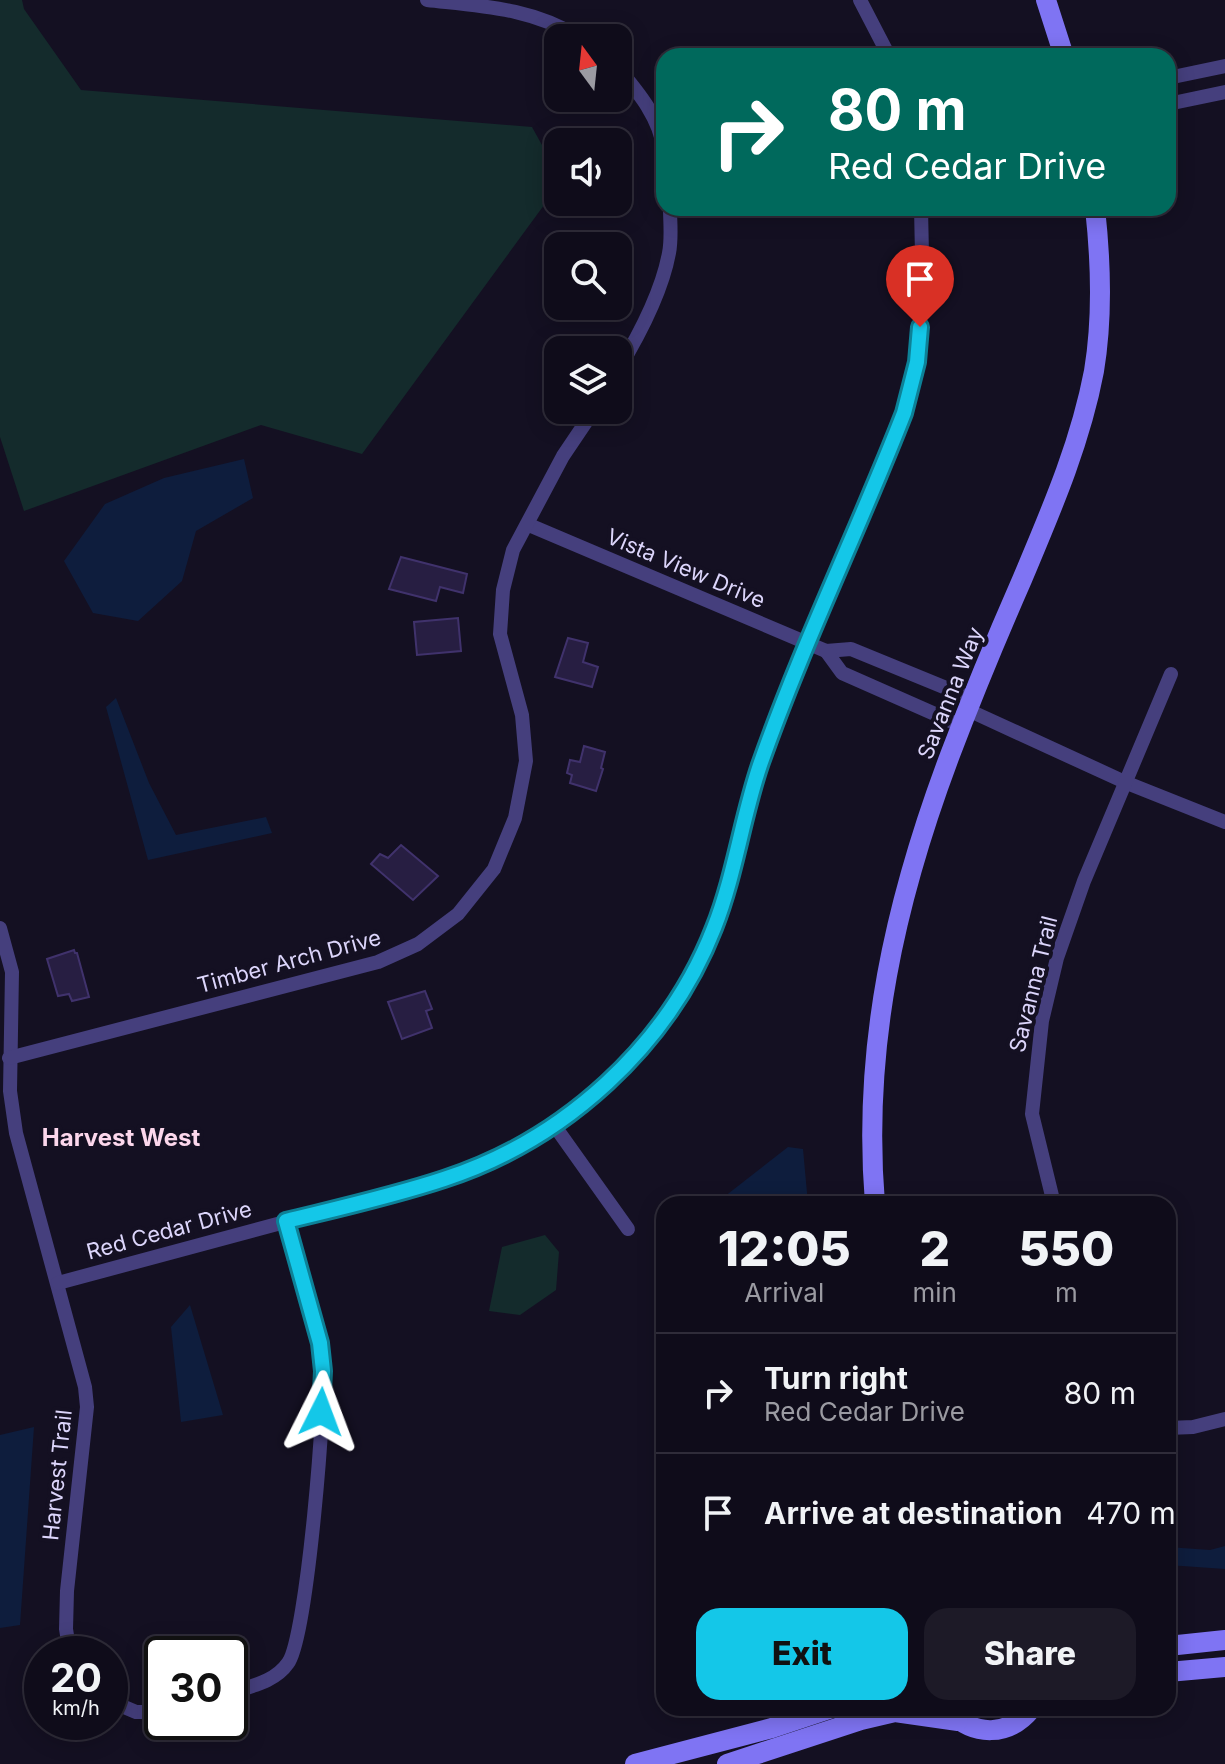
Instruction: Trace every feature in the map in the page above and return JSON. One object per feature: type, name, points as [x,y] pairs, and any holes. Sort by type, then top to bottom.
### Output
[{"type":"street","points":[[427,0],[515,10],[558,24]]},
{"type":"street","points":[[860,0],[885,48]]},
{"type":"street","points":[[1046,0],[1062,48]]},
{"type":"street","points":[[1176,76],[1225,66]]},
{"type":"street","points":[[632,86],[648,106],[656,125]]},
{"type":"street","points":[[1176,102],[1225,92]]},
{"type":"street","points":[[632,346],[664,270],[670,238],[670,216]]},
{"type":"street","name":"Red Cedar Drive","points":[[58,1283],[445,1179],[508,1153],[567,1118],[627,1063],[681,995],[714,928],[759,768],[807,643],[870,500],[910,392],[920,327],[921,216]]},
{"type":"street","name":"Savanna Way","points":[[874,1196],[872,1073],[885,981],[914,856],[968,712],[1064,479],[1084,412],[1094,370],[1101,275],[1096,216]]},
{"type":"street","name":"Timber Arch Drive","points":[[9,1058],[378,962],[418,944],[458,914],[494,869],[515,818],[526,761],[522,715],[500,634],[503,590],[513,550],[563,456],[585,424]]},
{"type":"street","name":"Vista View Drive","points":[[529,525],[826,651],[851,649],[968,712],[1127,783],[1225,822]]},
{"type":"street","name":"Vista View Drive","points":[[826,651],[842,673],[968,712]]},
{"type":"street","name":"Savanna Trail","points":[[1052,1196],[1032,1114],[1042,1021],[1057,958],[1084,881],[1171,674]]},
{"type":"street","name":"Harvest Trail","points":[[0,928],[12,972],[9,1058],[16,1133],[85,1387],[87,1407],[67,1591],[67,1636]]},
{"type":"street","points":[[554,1125],[628,1229]]},
{"type":"street","points":[[248,1687],[278,1674],[290,1661],[297,1644],[309,1562],[323,1359],[286,1221]]},
{"type":"street","points":[[1176,1428],[1225,1419]]},
{"type":"street","points":[[1176,1645],[1225,1640]]},
{"type":"street","points":[[1176,1671],[1225,1667]]},
{"type":"street","points":[[635,1764],[808,1716]]},
{"type":"street","points":[[727,1764],[878,1716]]},
{"type":"street","points":[[955,1716],[981,1731],[1010,1727],[1024,1716]]},
{"type":"green space","points":[[0,0],[22,0],[24,9],[81,90],[532,127],[544,149],[544,205],[362,454],[261,425],[24,511],[0,437]]},
{"type":"green space","points":[[545,1235],[559,1252],[556,1290],[520,1315],[489,1311],[502,1247]]},
{"type":"water","points":[[244,459],[253,498],[196,531],[182,581],[138,621],[93,613],[64,561],[105,504],[164,478]]},
{"type":"water","points":[[116,698],[149,783],[176,835],[266,817],[272,833],[148,860],[106,707]]},
{"type":"water","points":[[788,1147],[803,1149],[807,1196],[725,1196]]},
{"type":"water","points":[[190,1305],[223,1415],[181,1422],[171,1327]]},
{"type":"water","points":[[34,1427],[20,1625],[0,1628],[0,1435]]},
{"type":"water","points":[[1225,1546],[1225,1569],[1176,1566],[1176,1548],[1210,1550]]},
{"type":"building","points":[[401,557],[467,574],[463,593],[440,587],[436,601],[389,589]]},
{"type":"building","points":[[458,618],[461,651],[417,655],[414,622]]},
{"type":"building","points":[[568,638],[588,643],[583,662],[598,667],[592,687],[555,677]]},
{"type":"building","points":[[584,746],[605,752],[596,791],[570,783],[572,775],[567,773],[570,760],[580,762]]},
{"type":"building","points":[[401,845],[438,876],[413,900],[371,864],[380,854],[388,858]]},
{"type":"building","points":[[74,950],[89,997],[72,1001],[69,994],[58,996],[47,959]]},
{"type":"building","points":[[425,991],[432,1009],[426,1011],[432,1028],[402,1039],[388,1002]]},
{"type":"district","name":"Harvest West","points":[[121,1138]]},
{"type":"route","points":[[321,1412],[323,1359],[286,1221],[445,1179],[508,1153],[567,1118],[627,1063],[681,995],[714,928],[759,768],[784,701],[904,413],[917,362],[920,327]]}]
